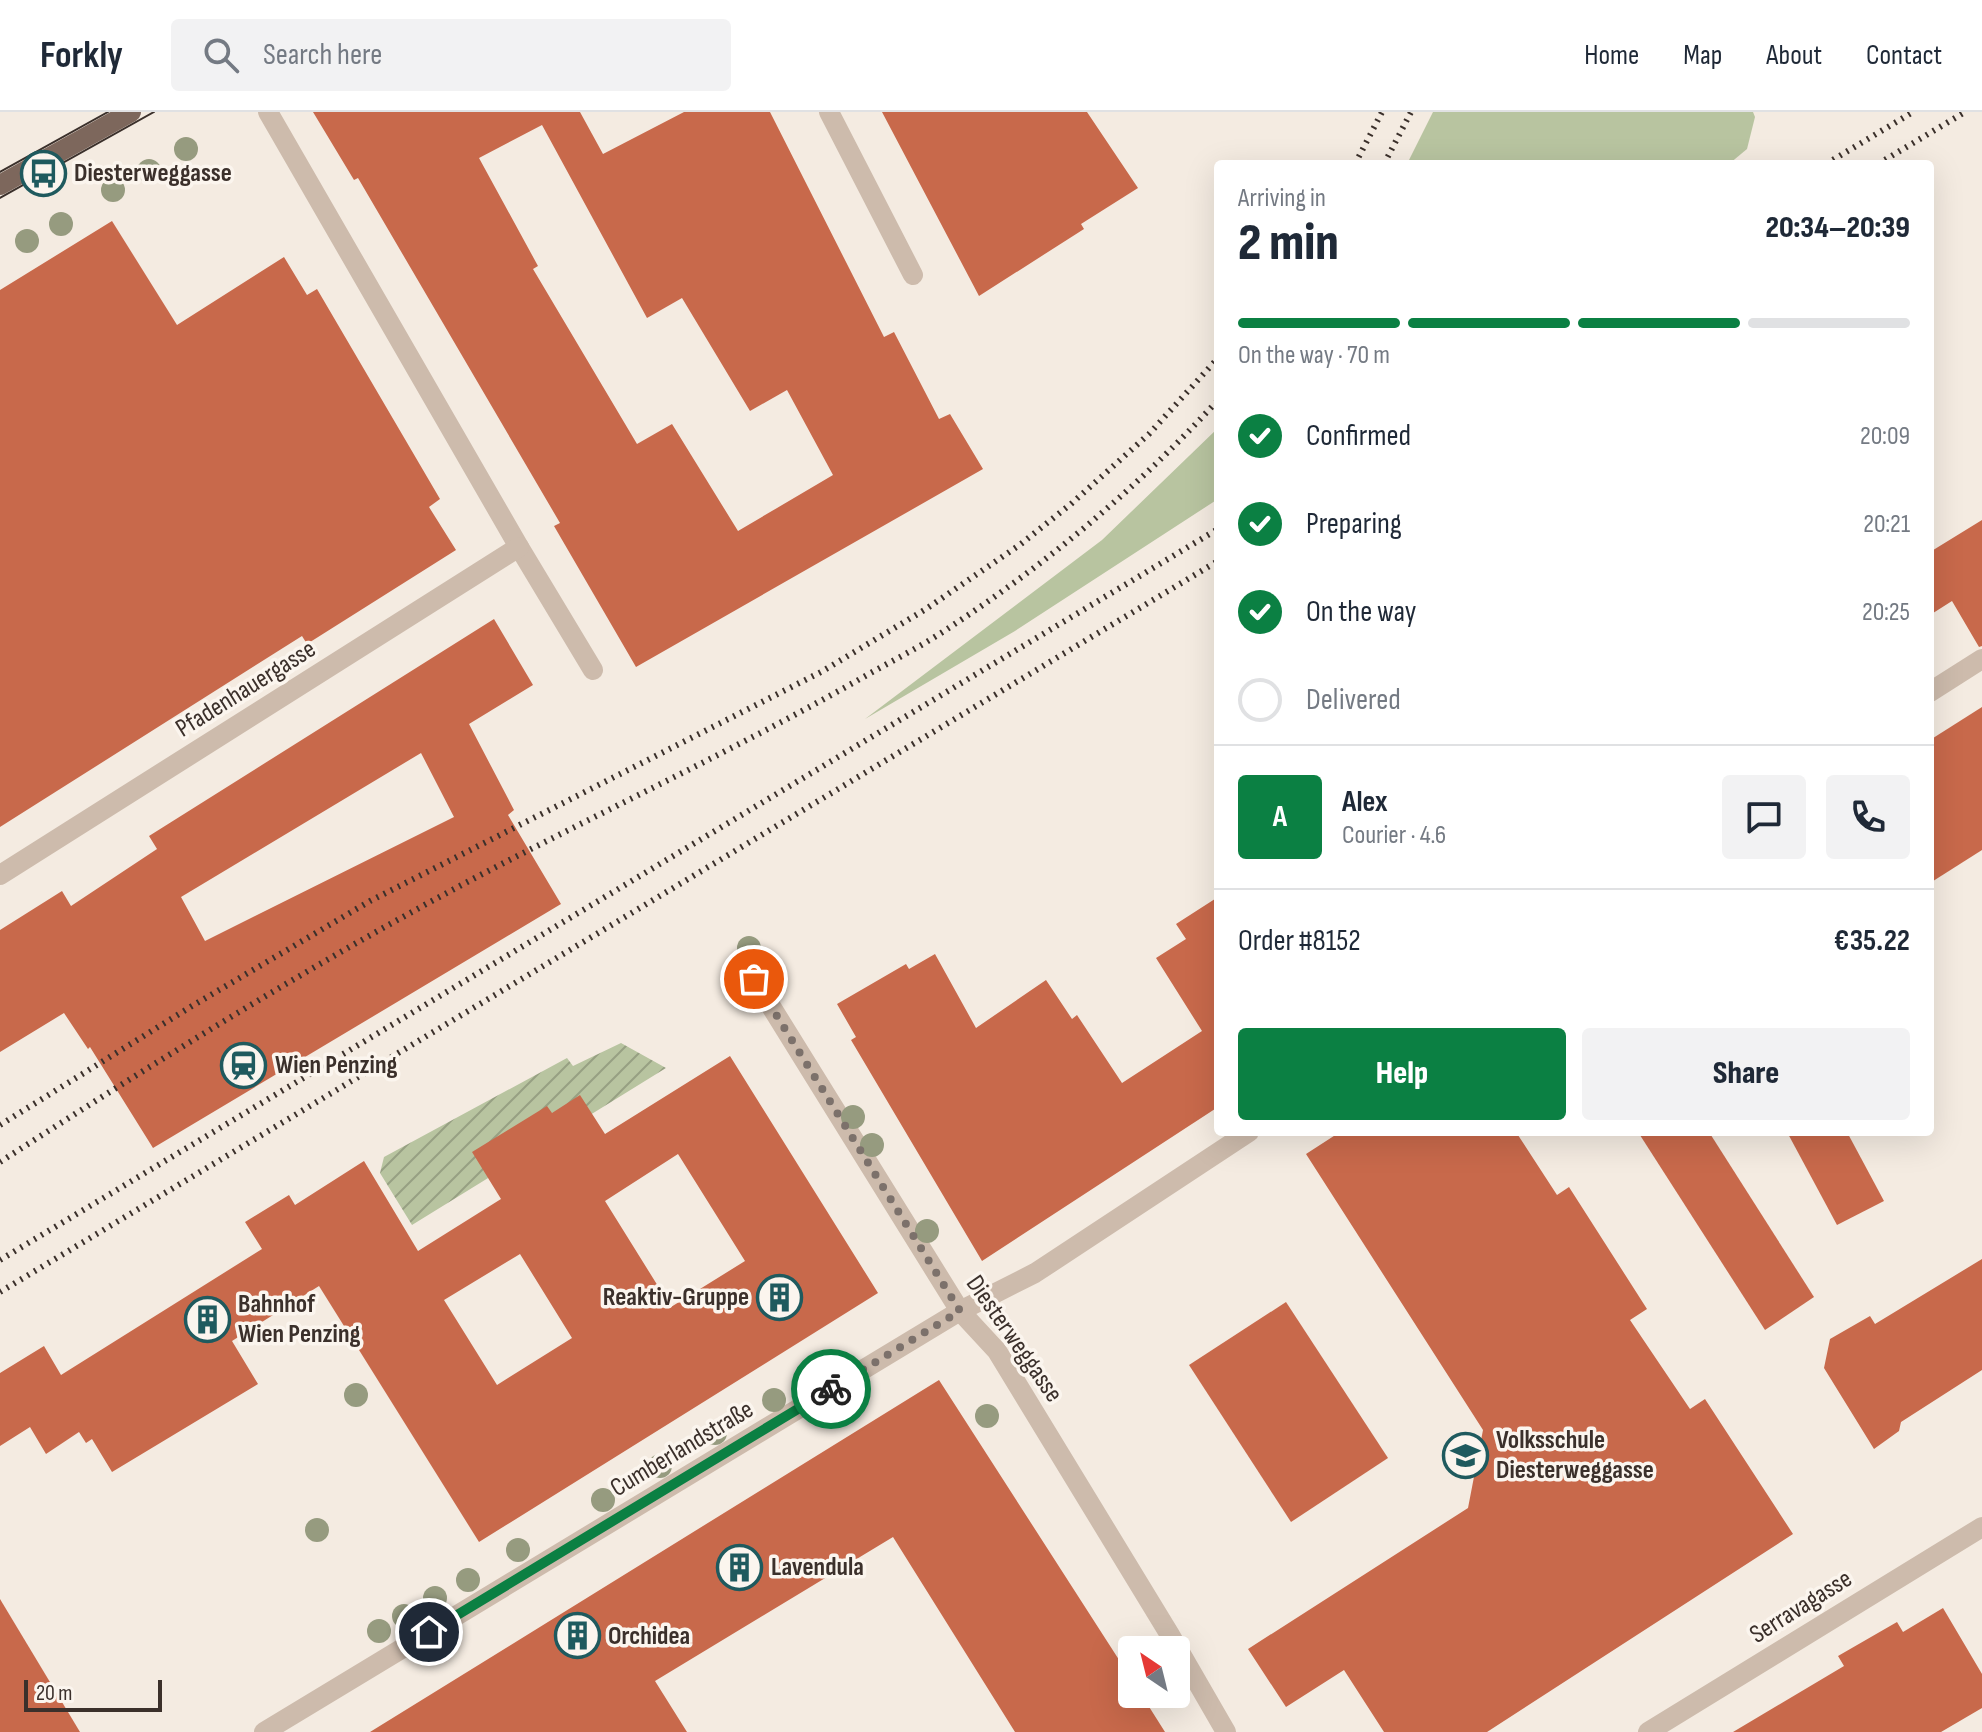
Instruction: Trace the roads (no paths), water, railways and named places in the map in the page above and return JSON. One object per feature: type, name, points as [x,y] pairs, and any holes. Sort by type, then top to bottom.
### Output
[{"type":"main road","points":[[0,185],[131,112]]},
{"type":"street","points":[[268,112],[593,670]]},
{"type":"street","points":[[829,112],[913,275]]},
{"type":"street","name":"Pfadenhauergasse","points":[[0,875],[519,547]]},
{"type":"street","points":[[1934,689],[1982,659]]},
{"type":"street","name":"Diesterweggasse","points":[[754,979],[960,1311],[997,1351],[1226,1732]]},
{"type":"street","name":"Cumberlandstraße","points":[[264,1732],[960,1311],[1035,1273],[1243,1136]]},
{"type":"street","name":"Serravagasse","points":[[1648,1732],[1982,1527]]},
{"type":"tram line","points":[[0,172],[108,112]]},
{"type":"tram line","points":[[0,198],[154,112]]},
{"type":"railway","points":[[1357,160],[1382,112]]},
{"type":"railway","points":[[1386,160],[1411,112]]},
{"type":"railway","points":[[1833,160],[1913,112]]},
{"type":"railway","points":[[1885,160],[1965,112]]},
{"type":"railway","points":[[0,1125],[370,901],[821,672],[926,609],[1021,544],[1071,504],[1149,434],[1214,362]]},
{"type":"railway","points":[[0,1162],[181,1047],[366,937],[492,869],[764,731],[941,633],[1087,526],[1214,404]]},
{"type":"railway","points":[[0,1260],[1214,531]]},
{"type":"railway","points":[[0,1292],[1214,563]]},
{"type":"place","name":"Diesterweggasse","points":[[43,173]]},
{"type":"place","name":"Wien Penzing","points":[[244,1065]]},
{"type":"place","name":"Reaktiv-Gruppe","points":[[780,1297]]},
{"type":"place","name":"Bahnhof Wien Penzing","points":[[207,1319]]},
{"type":"place","name":"Volksschule Diesterweggasse","points":[[1465,1455]]},
{"type":"place","name":"Lavendula","points":[[740,1567]]},
{"type":"place","name":"Orchidea","points":[[577,1636]]}]
